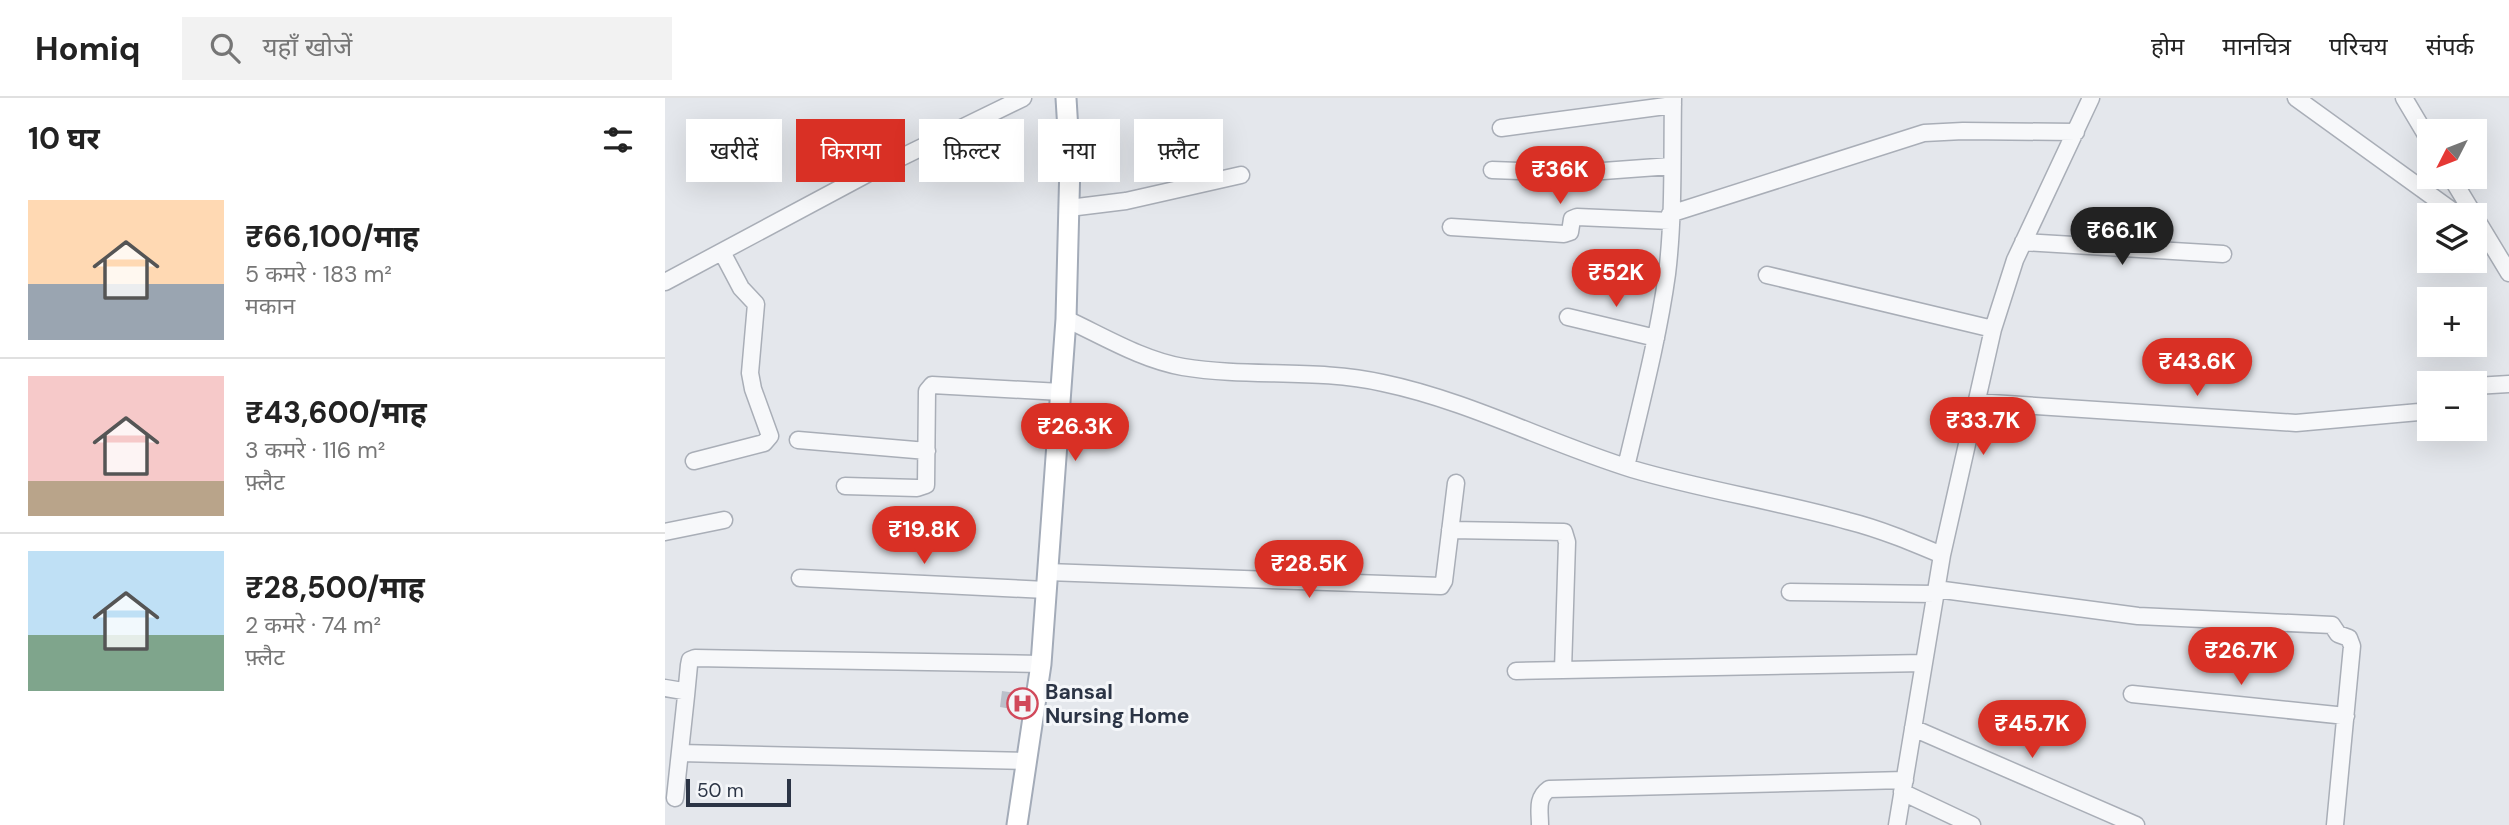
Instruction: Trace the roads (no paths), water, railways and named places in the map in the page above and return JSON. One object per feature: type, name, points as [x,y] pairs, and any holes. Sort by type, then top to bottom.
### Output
[{"type":"main road","points":[[1017,825],[1041,664],[1066,319],[1069,208],[1066,98]]},
{"type":"street","points":[[665,282],[867,174],[1023,98]]},
{"type":"street","points":[[1897,825],[1942,555],[1993,329],[2015,260],[2091,98]]},
{"type":"street","points":[[2296,98],[2441,203]]},
{"type":"street","points":[[2404,98],[2417,120]]},
{"type":"street","points":[[1501,128],[1673,101],[1666,276],[1656,338],[1626,467]]},
{"type":"street","points":[[1451,227],[1564,234],[1570,232],[1572,219],[1577,217],[1670,217],[1924,133],[2076,132]]},
{"type":"street","points":[[1492,170],[1576,173],[1671,166]]},
{"type":"street","points":[[1069,208],[1126,201],[1241,175]]},
{"type":"street","points":[[2487,241],[2509,273]]},
{"type":"street","points":[[2023,242],[2223,254]]},
{"type":"street","points":[[694,461],[764,443],[770,436],[750,373],[755,304],[741,288],[722,252]]},
{"type":"street","points":[[1767,275],[1993,329]]},
{"type":"street","points":[[1569,317],[1656,338]]},
{"type":"street","points":[[1066,319],[1147,356],[1185,368],[1301,376],[1350,376],[1385,383],[1457,405],[1626,467],[1846,520],[1887,532],[1942,555]]},
{"type":"street","points":[[2487,385],[2509,384]]},
{"type":"street","points":[[845,486],[922,488],[927,481],[927,391],[932,385],[1061,392]]},
{"type":"street","points":[[1976,402],[2297,423],[2417,412]]},
{"type":"street","points":[[798,440],[927,452]]},
{"type":"street","points":[[800,578],[1441,586],[1444,581],[1456,483]]},
{"type":"street","points":[[665,532],[724,520]]},
{"type":"street","points":[[1450,530],[1564,533],[1567,542],[1563,670]]},
{"type":"street","points":[[1790,592],[1936,592],[2138,616],[2329,624],[2352,643],[2335,825]]},
{"type":"street","points":[[675,798],[690,660],[695,658],[1041,664]]},
{"type":"street","points":[[1516,671],[1924,663]]},
{"type":"street","points":[[665,688],[683,691],[686,696]]},
{"type":"street","points":[[2132,694],[2346,716]]},
{"type":"street","points":[[1913,728],[2136,825]]},
{"type":"street","points":[[680,753],[1027,761]]},
{"type":"street","points":[[1540,825],[1539,801],[1542,794],[1549,789],[1903,786],[1972,825]]},
{"type":"place","name":"Bansal Nursing Home","points":[[1022,704]]}]
